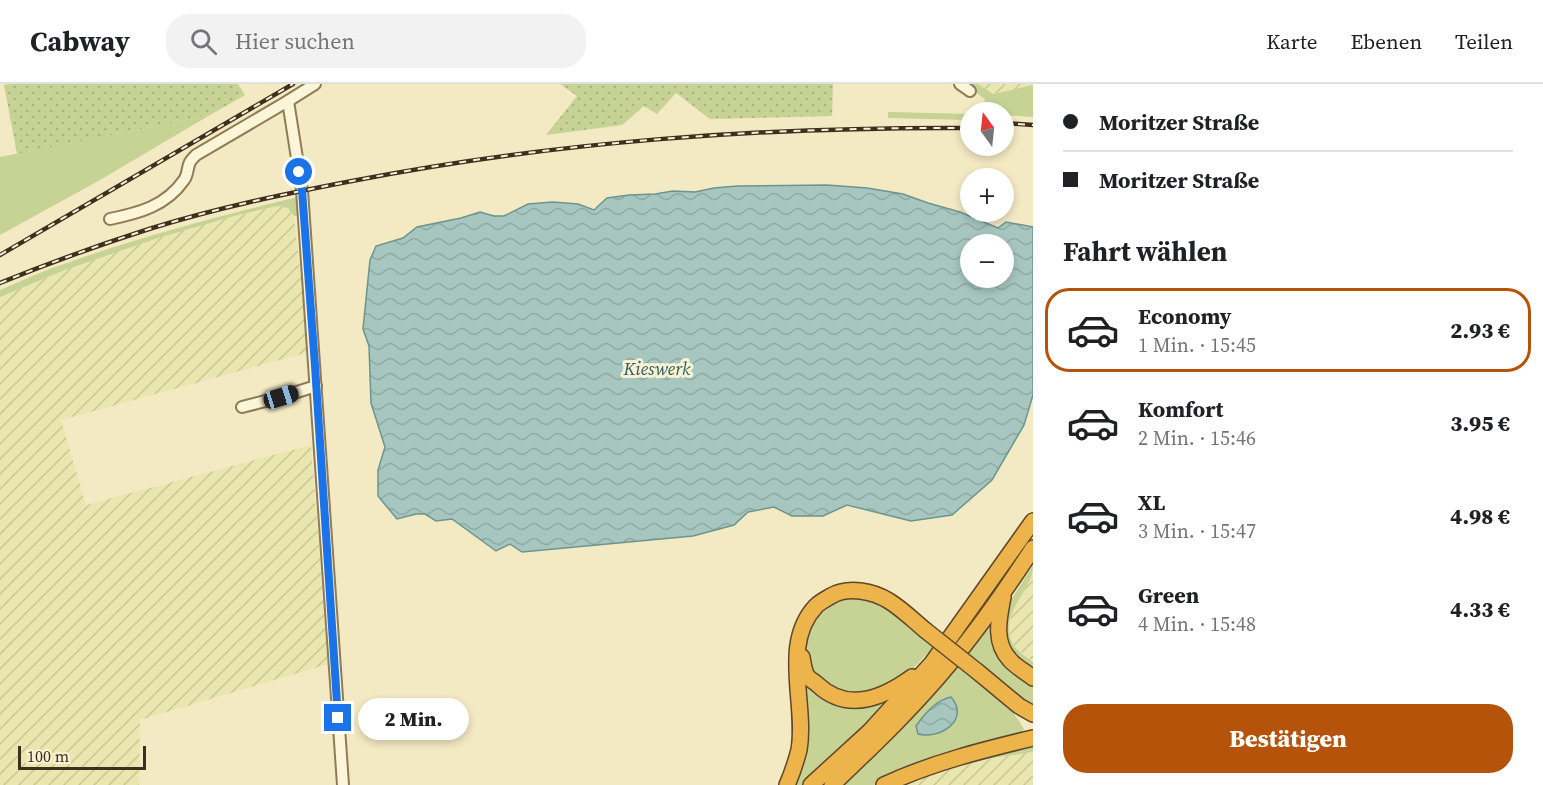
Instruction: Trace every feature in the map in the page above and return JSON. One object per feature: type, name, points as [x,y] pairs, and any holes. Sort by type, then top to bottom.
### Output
[{"type":"highway","points":[[811,785],[869,732],[932,663],[1033,520]]},
{"type":"highway","points":[[832,785],[881,739],[949,665],[1003,593],[1033,548]]},
{"type":"highway","points":[[787,785],[799,749],[800,718],[796,659],[799,640],[805,622],[817,605],[835,594],[854,591],[871,594],[888,601],[1033,714]]},
{"type":"highway","points":[[1003,593],[997,627],[999,642],[1009,660],[1033,678]]},
{"type":"highway","points":[[799,646],[807,675],[826,693],[853,700],[875,698],[901,685],[932,663]]},
{"type":"highway","points":[[884,785],[901,777],[982,750],[1033,738]]},
{"type":"street","points":[[110,219],[140,212],[161,202],[187,177],[190,162],[196,155],[315,84]]},
{"type":"street","points":[[960,84],[970,91]]},
{"type":"street","points":[[288,101],[302,190],[343,785]]},
{"type":"street","points":[[242,407],[316,386]]},
{"type":"shaded area","points":[[978,84],[1033,84],[1033,85],[993,94]]},
{"type":"shaded area","points":[[277,206],[288,208],[294,216],[309,352],[61,420],[86,505],[311,445],[328,664],[140,720],[139,785],[0,785],[0,297],[65,270],[157,238]]},
{"type":"shaded area","points":[[1033,575],[1033,662],[1015,647],[1008,628],[1013,610]]},
{"type":"shaded area","points":[[1033,752],[1033,785],[906,785],[967,763]]},
{"type":"green space","points":[[238,84],[245,95],[210,115],[17,154],[4,85]]},
{"type":"green space","points":[[560,84],[833,84],[832,116],[710,119],[676,93],[657,114],[644,106],[622,125],[546,135],[577,96]]},
{"type":"green space","points":[[964,84],[978,84],[993,94],[1033,85],[1033,117],[1014,116],[1014,102],[984,102],[985,99]]},
{"type":"green space","points":[[888,112],[960,114],[960,120],[888,118]]},
{"type":"green space","points":[[210,115],[100,180],[0,235],[0,157]]},
{"type":"green space","points":[[298,197],[299,216],[294,216],[288,208],[277,206],[238,215],[114,253],[0,297],[0,290],[93,254]]},
{"type":"green space","points":[[1033,565],[1031,578],[1010,618],[1009,633],[1017,649],[1033,662],[1033,671],[1010,653],[1002,621],[1004,611]]},
{"type":"green space","points":[[847,597],[862,598],[882,605],[934,646],[909,673],[873,695],[841,695],[812,676],[803,653],[808,626],[825,606]]},
{"type":"green space","points":[[994,614],[994,628],[1033,682],[1033,706],[965,653]]},
{"type":"green space","points":[[957,664],[994,693],[1018,719],[1024,729],[1018,738],[897,774],[874,785],[839,785]]},
{"type":"green space","points":[[800,668],[830,699],[904,687],[804,785],[792,785]]},
{"type":"green space","points":[[1033,745],[1033,752],[967,763],[906,785],[894,785],[927,772]]},
{"type":"water","name":"Kieswerk","points":[[827,185],[867,188],[903,194],[960,212],[960,222],[984,222],[998,228],[1006,222],[1033,227],[1033,395],[1024,425],[992,480],[952,515],[911,521],[847,505],[823,516],[792,516],[774,507],[748,512],[734,525],[693,536],[522,552],[510,544],[496,551],[452,519],[436,521],[425,514],[416,514],[397,519],[378,496],[378,470],[385,447],[371,403],[369,346],[363,329],[370,260],[376,246],[403,238],[417,227],[480,212],[504,216],[528,204],[553,202],[578,204],[594,210],[607,198],[673,191],[695,192],[714,188]]},
{"type":"water","points":[[951,697],[956,705],[957,713],[950,726],[935,734],[918,734],[916,726],[927,712],[940,701]]},
{"type":"railway","points":[[0,255],[293,84]]},
{"type":"railway","points":[[1014,124],[1033,125]]},
{"type":"railway","points":[[0,283],[112,241],[199,214],[301,191],[429,167],[583,146],[660,139],[814,130],[960,128]]},
{"type":"route","points":[[299,172],[315,366],[338,718]]}]
